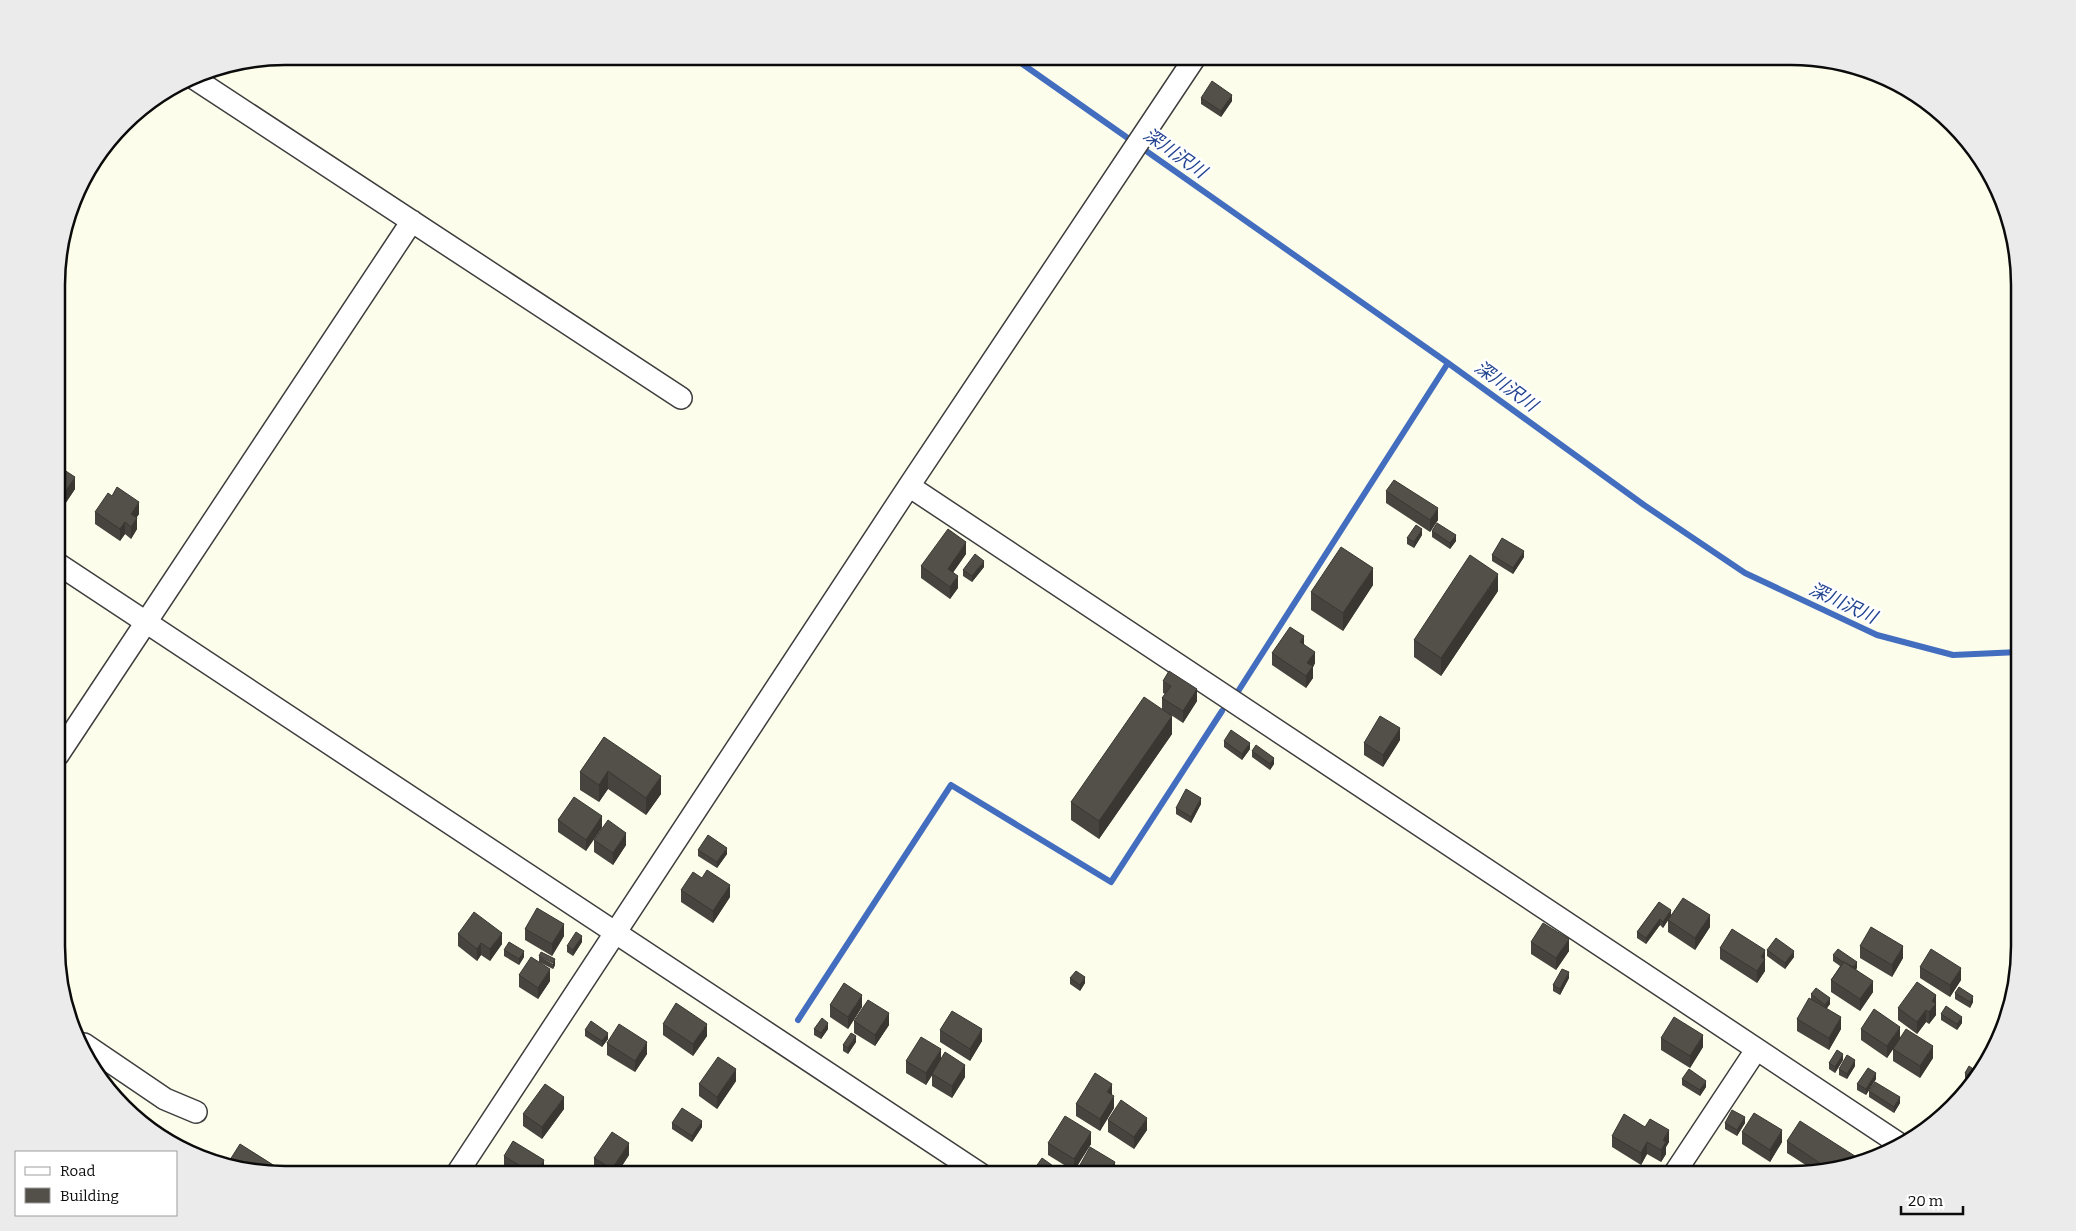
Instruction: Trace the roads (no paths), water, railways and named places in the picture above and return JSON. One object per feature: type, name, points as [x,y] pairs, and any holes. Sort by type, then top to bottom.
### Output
[{"type":"street","points":[[462,1166],[909,486],[1190,65]]},
{"type":"street","points":[[200,82],[681,398]]},
{"type":"street","points":[[65,744],[412,221]]},
{"type":"street","points":[[909,486],[1893,1140]]},
{"type":"street","points":[[65,569],[970,1166]]},
{"type":"street","points":[[91,1049],[165,1100],[196,1112]]},
{"type":"street","points":[[1679,1166],[1756,1050]]},
{"type":"waterway","name":"深川沢川","points":[[1024,65],[1448,363],[1644,505],[1745,573],[1877,635],[1953,655],[2011,652]]},
{"type":"waterway","points":[[1237,693],[1448,363]]},
{"type":"waterway","points":[[798,1020],[951,785],[1111,882],[1222,711]]}]
